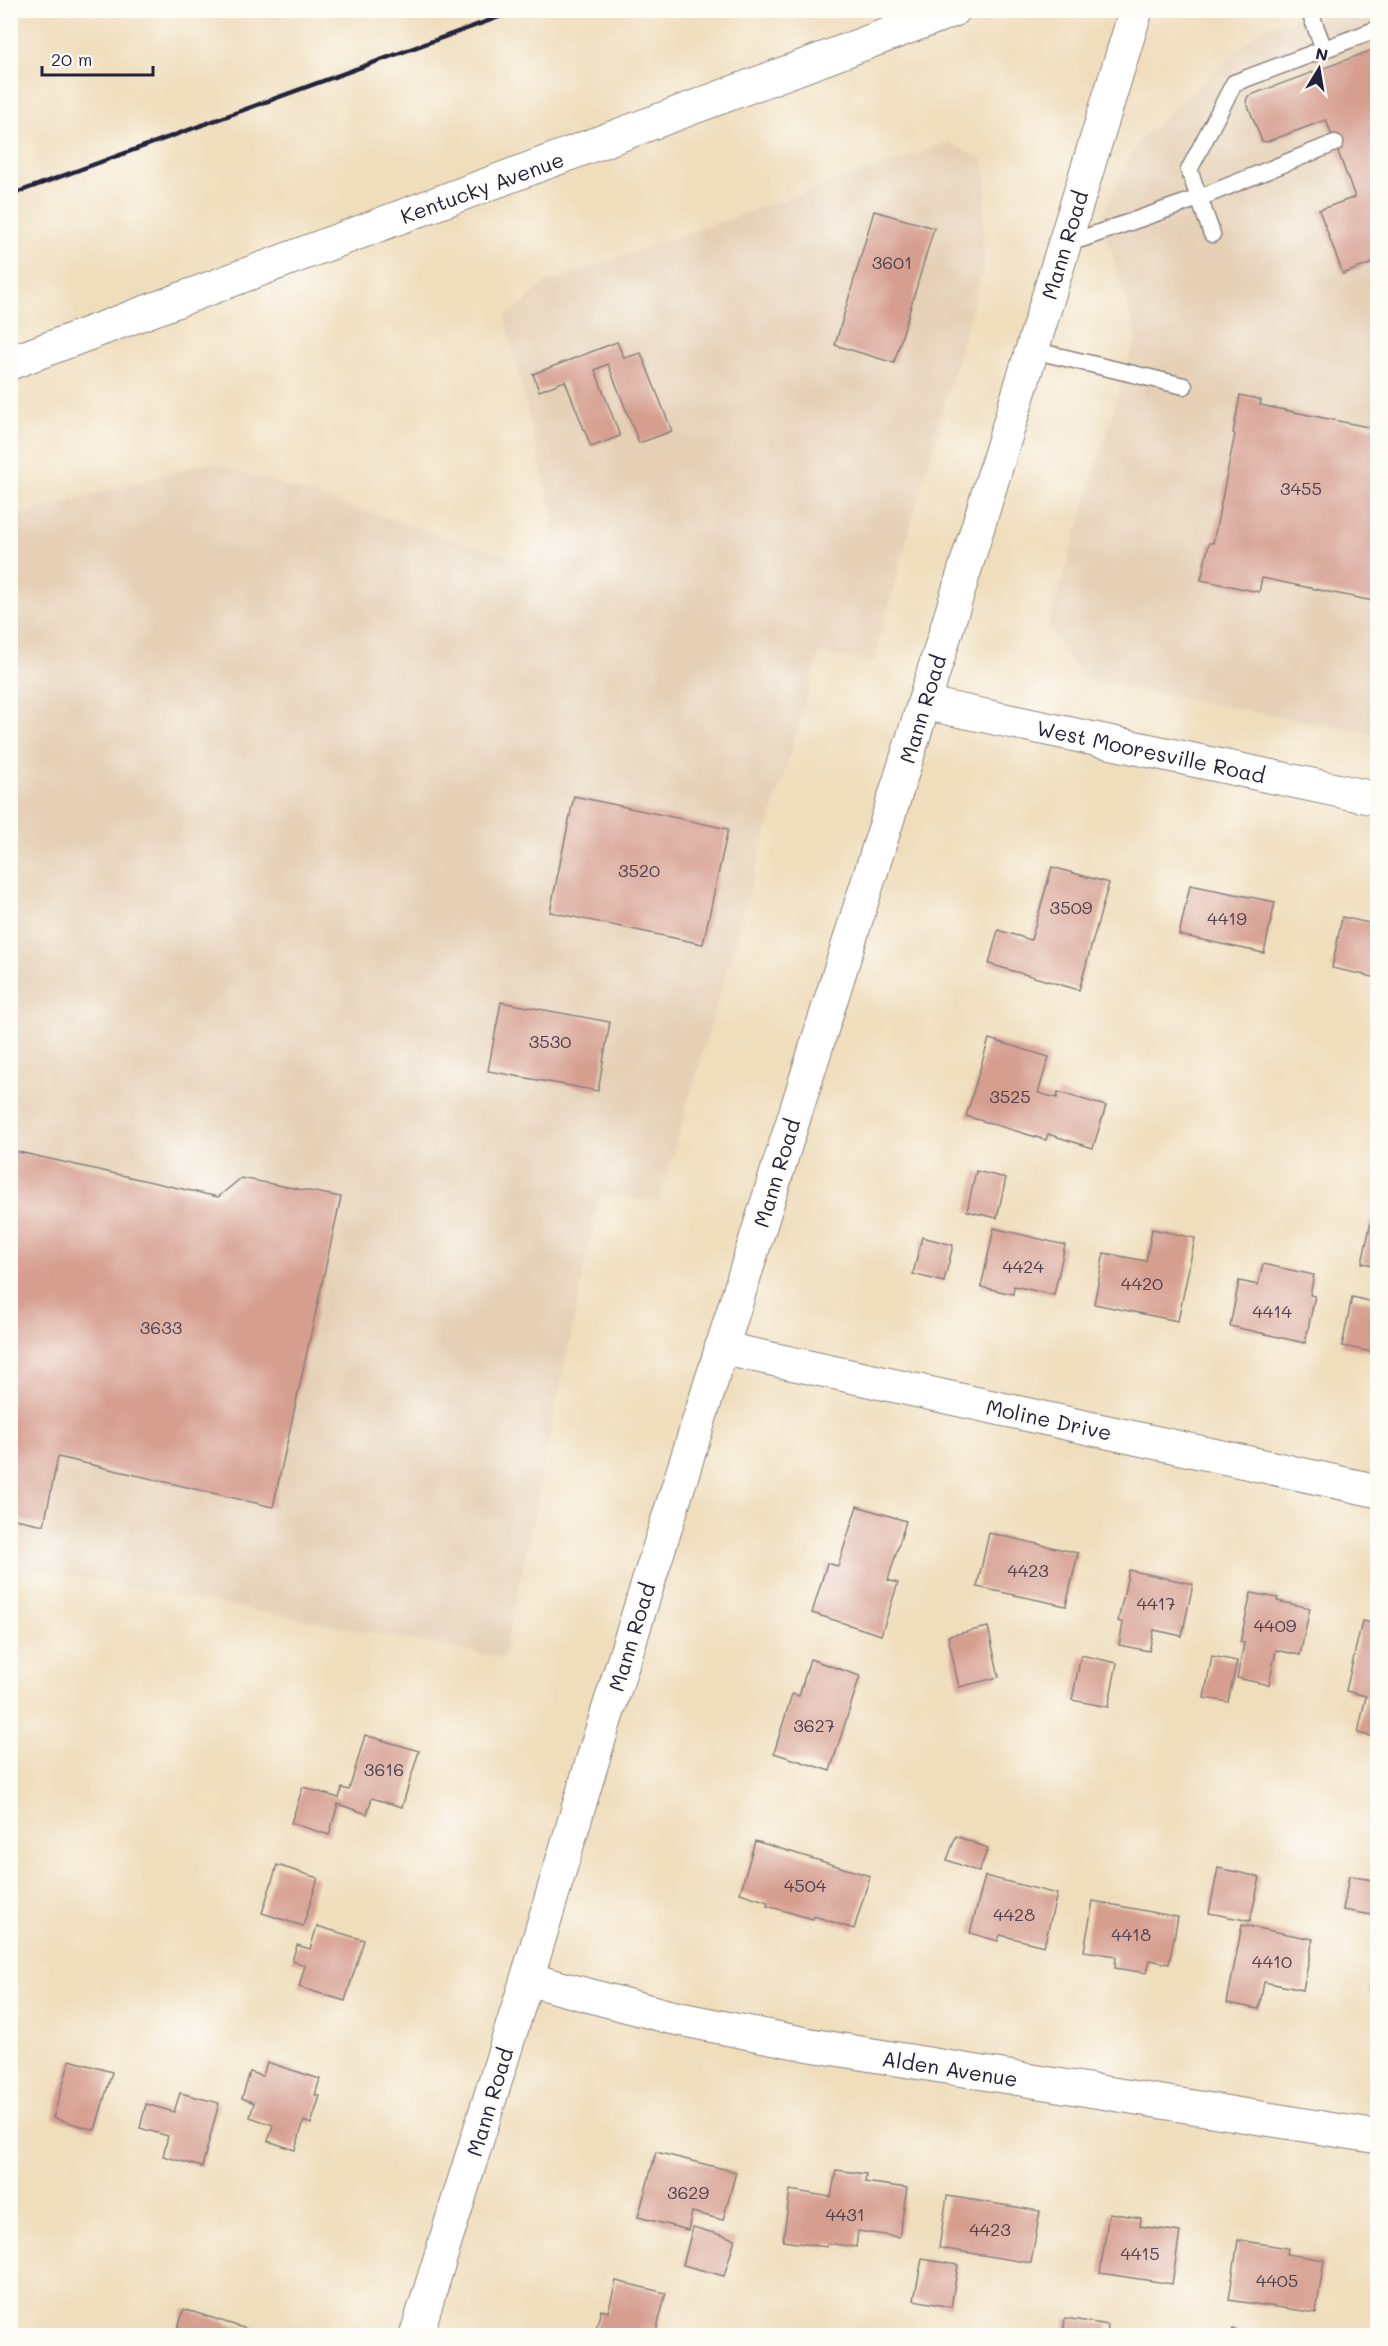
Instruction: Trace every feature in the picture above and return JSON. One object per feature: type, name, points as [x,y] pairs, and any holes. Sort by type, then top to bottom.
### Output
[{"type":"main road","name":"Kentucky Avenue","points":[[10,363],[954,10]]},
{"type":"main road","name":"Mann Road","points":[[416,2336],[721,1348],[924,703],[1136,10]]},
{"type":"main road","name":"West Mooresville Road","points":[[924,703],[1377,799]]},
{"type":"main road","name":"Moline Drive","points":[[721,1348],[1377,1491]]},
{"type":"main road","name":"Alden Avenue","points":[[527,1979],[670,2017],[811,2045],[1377,2137]]},
{"type":"lane","points":[[1310,10],[1324,49]]},
{"type":"lane","points":[[1212,234],[1189,170],[1234,83],[1377,29]]},
{"type":"lane","points":[[1065,245],[1199,198],[1335,143]]},
{"type":"lane","points":[[1032,350],[1184,386]]},
{"type":"shaded area","points":[[1315,11],[1377,11],[1377,735],[1084,680],[1048,627],[1136,336],[1101,217],[1139,140],[1262,28]]},
{"type":"shaded area","points":[[949,142],[983,160],[988,183],[983,222],[984,263],[873,662],[819,654],[659,1202],[600,1194],[504,1658],[25,1567],[11,1592],[11,518],[210,462],[536,565],[555,524],[505,318],[545,283]]},
{"type":"building","points":[[1378,48],[1378,261],[1343,274],[1319,210],[1355,197],[1326,120],[1266,142],[1262,141],[1246,101],[1248,96]]},
{"type":"building","points":[[874,211],[934,228],[894,363],[835,345]]},
{"type":"building","points":[[617,342],[624,358],[641,353],[672,431],[639,443],[608,364],[595,370],[620,436],[591,447],[565,381],[539,391],[533,374]]},
{"type":"building","points":[[1240,395],[1261,400],[1260,405],[1378,429],[1378,602],[1262,578],[1259,592],[1201,580],[1209,543],[1213,543],[1235,434],[1233,433]]},
{"type":"building","points":[[574,796],[728,829],[703,944],[550,912]]},
{"type":"building","points":[[1052,867],[1109,883],[1079,990],[989,964],[998,930],[1031,940]]},
{"type":"building","points":[[1190,885],[1275,902],[1264,953],[1179,935]]},
{"type":"building","points":[[1342,917],[1378,925],[1378,978],[1332,968]]},
{"type":"building","points":[[501,1002],[610,1022],[598,1091],[488,1071]]},
{"type":"building","points":[[989,1039],[1049,1057],[1038,1093],[1057,1098],[1058,1092],[1106,1106],[1093,1148],[1048,1134],[1046,1140],[966,1116]]},
{"type":"building","points":[[10,1150],[218,1197],[241,1178],[341,1197],[273,1507],[58,1457],[44,1525],[10,1518]]},
{"type":"building","points":[[976,1171],[1006,1178],[997,1218],[967,1211]]},
{"type":"building","points":[[1371,1222],[1378,1223],[1378,1266],[1362,1263]]},
{"type":"building","points":[[994,1228],[1065,1245],[1054,1295],[1014,1286],[1013,1294],[981,1287]]},
{"type":"building","points":[[1152,1229],[1195,1238],[1178,1321],[1094,1304],[1104,1253],[1146,1261]]},
{"type":"building","points":[[922,1237],[953,1245],[944,1282],[913,1274]]},
{"type":"building","points":[[1263,1264],[1314,1275],[1310,1295],[1315,1296],[1305,1343],[1230,1326],[1239,1281],[1258,1285]]},
{"type":"building","points":[[1352,1297],[1378,1303],[1378,1353],[1342,1346]]},
{"type":"building","points":[[857,1506],[906,1521],[888,1580],[898,1583],[881,1635],[812,1613],[827,1563],[838,1566]]},
{"type":"building","points":[[989,1533],[1078,1553],[1066,1606],[977,1587]]},
{"type":"building","points":[[1129,1570],[1193,1584],[1182,1636],[1154,1630],[1149,1651],[1119,1645],[1123,1623],[1118,1621]]},
{"type":"building","points":[[1251,1593],[1278,1598],[1277,1601],[1310,1608],[1300,1655],[1276,1650],[1269,1685],[1237,1678],[1244,1643],[1240,1642]]},
{"type":"building","points":[[1362,1621],[1378,1624],[1378,1738],[1358,1733],[1366,1696],[1346,1691]]},
{"type":"building","points":[[988,1627],[999,1677],[959,1687],[948,1636]]},
{"type":"building","points":[[1081,1655],[1117,1663],[1108,1707],[1072,1700]]},
{"type":"building","points":[[1212,1656],[1237,1661],[1228,1702],[1204,1698]]},
{"type":"building","points":[[810,1659],[860,1676],[830,1771],[774,1753],[792,1694],[799,1696]]},
{"type":"building","points":[[365,1735],[419,1751],[402,1807],[372,1798],[367,1814],[338,1804],[329,1835],[291,1823],[303,1787],[339,1798],[342,1788],[349,1790]]},
{"type":"building","points":[[956,1836],[988,1848],[979,1872],[947,1860]]},
{"type":"building","points":[[755,1841],[870,1876],[854,1929],[814,1916],[813,1919],[767,1906],[768,1902],[740,1893]]},
{"type":"building","points":[[277,1865],[318,1878],[303,1926],[262,1913]]},
{"type":"building","points":[[1218,1868],[1260,1877],[1250,1921],[1209,1913]]},
{"type":"building","points":[[985,1876],[1057,1894],[1044,1946],[1000,1935],[998,1941],[970,1933]]},
{"type":"building","points":[[1349,1876],[1378,1881],[1378,1916],[1343,1910]]},
{"type":"building","points":[[1093,1901],[1178,1917],[1169,1964],[1150,1960],[1147,1973],[1115,1968],[1116,1956],[1084,1951]]},
{"type":"building","points":[[1242,1925],[1313,1939],[1303,1990],[1264,1982],[1259,2009],[1227,2003]]},
{"type":"building","points":[[317,1926],[364,1940],[345,2001],[299,1987],[305,1965],[292,1961],[297,1945],[310,1949]]},
{"type":"building","points":[[1376,1955],[1378,1955],[1378,1995],[1369,1993]]},
{"type":"building","points":[[70,2060],[112,2072],[95,2130],[53,2118]]},
{"type":"building","points":[[267,2062],[320,2079],[315,2095],[320,2096],[311,2124],[304,2121],[295,2150],[268,2141],[273,2125],[250,2117],[254,2103],[242,2098],[250,2072],[263,2076]]},
{"type":"building","points":[[180,2093],[219,2103],[202,2167],[163,2156],[168,2136],[140,2128],[146,2104],[174,2112]]},
{"type":"building","points":[[656,2152],[736,2172],[723,2220],[692,2212],[688,2230],[638,2217]]},
{"type":"building","points":[[836,2170],[866,2174],[865,2182],[907,2188],[899,2237],[858,2231],[856,2247],[827,2243],[827,2247],[783,2241],[790,2190],[831,2197]]},
{"type":"building","points":[[947,2196],[1040,2211],[1031,2263],[939,2248]]},
{"type":"building","points":[[1109,2213],[1141,2218],[1140,2226],[1180,2232],[1172,2284],[1100,2273]]},
{"type":"building","points":[[693,2227],[735,2239],[724,2276],[683,2265]]},
{"type":"building","points":[[1238,2240],[1288,2248],[1287,2254],[1324,2260],[1316,2313],[1229,2300]]},
{"type":"building","points":[[922,2259],[958,2265],[951,2307],[914,2300]]},
{"type":"building","points":[[616,2281],[666,2293],[655,2336],[594,2336],[601,2310],[608,2312]]},
{"type":"building","points":[[184,2309],[253,2331],[251,2336],[175,2336]]},
{"type":"building","points":[[1065,2318],[1108,2325],[1107,2336],[1063,2336]]},
{"type":"building","points":[[1233,2329],[1245,2336],[1230,2336]]},
{"type":"railway","points":[[10,195],[518,10]]}]
